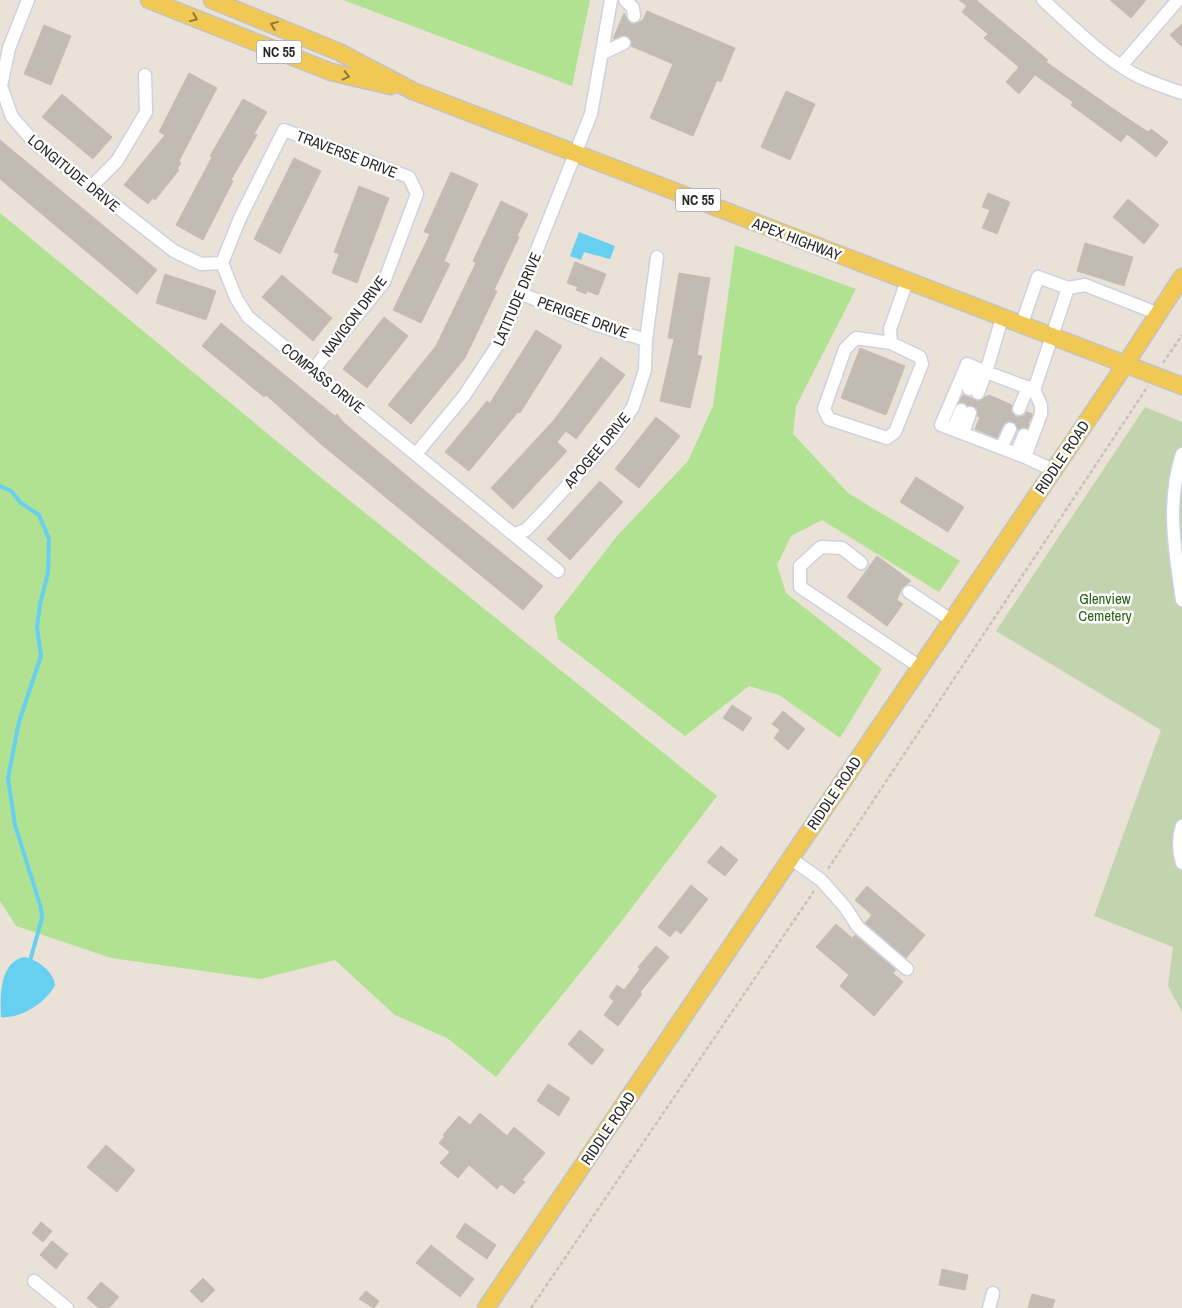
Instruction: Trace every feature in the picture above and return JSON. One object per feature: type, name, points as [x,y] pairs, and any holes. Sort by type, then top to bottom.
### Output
[{"type":"main road","name":"APEX HIGHWAY","points":[[149,0],[331,72],[413,91]]},
{"type":"main road","name":"APEX HIGHWAY","points":[[212,0],[339,52],[413,91],[1021,326],[1182,386]]},
{"type":"main road","name":"RIDDLE ROAD","points":[[486,1308],[1125,365],[1182,277]]},
{"type":"street","name":"LONGITUDE DRIVE","points":[[28,0],[9,48],[1,86],[12,117],[35,144],[174,250],[201,264],[222,264]]},
{"type":"street","name":"LATITUDE DRIVE","points":[[416,454],[464,396],[502,340],[574,154],[592,114],[611,0]]},
{"type":"street","points":[[625,0],[633,8],[634,16]]},
{"type":"street","points":[[1043,0],[1082,36],[1121,66],[1144,78],[1182,93]]},
{"type":"street","points":[[1121,66],[1178,0]]},
{"type":"street","points":[[603,53],[624,43]]},
{"type":"street","points":[[91,187],[117,161],[146,112],[145,75]]},
{"type":"street","name":"TRAVERSE DRIVE","points":[[222,264],[244,209],[284,130],[409,177]]},
{"type":"street","name":"NAVIGON DRIVE","points":[[313,370],[384,282],[416,194],[409,177]]},
{"type":"street","name":"APOGEE DRIVE","points":[[515,534],[526,530],[547,508],[612,437],[633,407],[645,370],[646,340],[657,257]]},
{"type":"street","name":"COMPASS DRIVE","points":[[222,264],[236,298],[248,317],[558,570]]},
{"type":"street","points":[[1021,326],[1038,277],[1068,288],[1085,285],[1158,314]]},
{"type":"street","points":[[891,343],[890,329],[907,281]]},
{"type":"street","points":[[1032,414],[1033,392],[1068,288]]},
{"type":"street","name":"PERIGEE DRIVE","points":[[520,293],[594,324],[646,340]]},
{"type":"street","points":[[974,391],[1002,318]]},
{"type":"street","points":[[856,338],[891,343],[920,357],[922,364],[895,432],[887,438],[829,419],[824,410],[845,349],[856,338]]},
{"type":"street","points":[[1020,456],[1041,414],[1033,392],[967,364],[942,425],[1053,470]]},
{"type":"street","points":[[1018,409],[1033,392]]},
{"type":"street","points":[[958,431],[966,412]]},
{"type":"street","points":[[1001,448],[1010,429]]},
{"type":"street","points":[[1020,456],[1024,435]]},
{"type":"street","points":[[1182,454],[1176,471],[1172,512],[1182,600]]},
{"type":"street","points":[[861,563],[842,548],[821,547],[800,566],[800,587],[920,667]]},
{"type":"street","points":[[909,592],[951,620]]},
{"type":"street","points":[[1182,826],[1179,835],[1179,854],[1182,862]]},
{"type":"street","points":[[790,858],[821,880],[845,907],[858,927],[907,969]]},
{"type":"street","points":[[34,1281],[67,1308]]},
{"type":"street","points":[[989,1308],[993,1293]]},
{"type":"path","points":[[531,1308],[821,880],[1182,335]]},
{"type":"green space","points":[[343,0],[590,0],[572,86]]},
{"type":"green space","points":[[0,213],[308,467],[717,796],[617,927],[496,1077],[447,1038],[395,1015],[335,960],[260,979],[111,958],[16,926],[0,901]]},
{"type":"green space","points":[[735,245],[856,289],[796,406],[793,434],[848,493],[960,561],[939,592],[822,520],[791,536],[777,565],[786,593],[882,669],[840,738],[779,695],[749,686],[685,736],[558,639],[554,617],[617,536],[688,461],[713,406]]},
{"type":"green space","name":"Glenview Cemetery","points":[[1145,407],[1182,422],[1182,1012],[1168,986],[1173,947],[1094,916],[1161,730],[996,631]]},
{"type":"water","points":[[579,232],[615,246],[610,259],[584,252],[581,260],[570,256]]},
{"type":"water","points":[[24,957],[34,960],[44,967],[52,975],[55,985],[51,992],[32,1009],[16,1015],[1,1017],[3,981],[6,972],[16,960]]},
{"type":"building","points":[[959,0],[976,0],[1048,60],[1046,62],[1148,132],[1151,129],[1168,142],[1156,157],[1127,134],[1121,142],[1071,105],[1073,102],[1035,75],[1019,94],[1006,82],[1019,67],[984,38],[988,34],[962,12],[967,6]]},
{"type":"building","points":[[1110,0],[1146,0],[1131,18]]},
{"type":"building","points":[[647,11],[735,48],[721,82],[717,80],[693,136],[650,118],[673,64],[631,46],[631,40],[628,36],[624,35],[613,39],[624,13],[628,21],[635,24],[643,20]]},
{"type":"building","points":[[1182,24],[1182,47],[1170,35]]},
{"type":"building","points":[[44,25],[71,36],[51,85],[24,74]]},
{"type":"building","points":[[189,73],[217,88],[179,161],[181,163],[177,169],[179,170],[155,200],[153,198],[148,204],[124,185],[165,135],[159,132]]},
{"type":"building","points":[[786,91],[815,104],[790,160],[761,147]]},
{"type":"building","points":[[62,94],[112,137],[93,159],[42,117]]},
{"type":"building","points":[[243,99],[267,112],[254,134],[257,135],[231,180],[233,181],[203,240],[176,225],[212,157],[210,156]]},
{"type":"building","points":[[0,140],[157,270],[137,294],[0,179]]},
{"type":"building","points":[[294,158],[321,171],[280,254],[254,239]]},
{"type":"building","points":[[451,172],[478,184],[444,261],[450,264],[421,323],[393,310],[430,234],[424,232]]},
{"type":"building","points":[[359,186],[389,198],[357,283],[332,273],[339,254],[334,252]]},
{"type":"building","points":[[988,193],[1010,202],[997,234],[982,228],[990,210],[982,207]]},
{"type":"building","points":[[1128,199],[1159,225],[1144,244],[1113,217]]},
{"type":"building","points":[[501,201],[528,214],[517,236],[519,237],[494,290],[497,291],[465,358],[411,424],[388,405],[436,346],[476,263],[473,261]]},
{"type":"building","points":[[1085,243],[1133,257],[1124,286],[1077,271]]},
{"type":"building","points":[[575,262],[606,274],[598,295],[587,291],[586,294],[576,290],[578,287],[567,283]]},
{"type":"building","points":[[679,273],[710,278],[697,355],[702,356],[690,408],[660,401],[674,339],[668,338]]},
{"type":"building","points":[[165,274],[216,291],[206,320],[156,303]]},
{"type":"building","points":[[282,275],[332,318],[313,341],[262,297]]},
{"type":"building","points":[[384,317],[408,336],[367,388],[343,369]]},
{"type":"building","points":[[221,323],[335,416],[337,414],[343,422],[419,486],[543,586],[523,610],[322,445],[266,395],[264,397],[202,346]]},
{"type":"building","points":[[536,330],[562,346],[520,413],[518,412],[469,471],[445,452],[487,401],[490,403]]},
{"type":"building","points":[[860,348],[905,366],[886,415],[841,398]]},
{"type":"building","points":[[601,357],[625,375],[576,439],[566,431],[557,442],[567,451],[513,509],[491,488],[554,420]]},
{"type":"building","points":[[963,395],[979,401],[989,395],[1012,405],[1011,411],[1016,417],[1024,416],[1027,412],[1032,414],[1027,428],[1018,430],[1016,424],[1009,421],[1003,425],[997,438],[975,429],[980,417],[977,416],[976,407],[960,402]]},
{"type":"building","points":[[656,417],[680,436],[639,488],[615,469]]},
{"type":"building","points":[[916,477],[964,507],[948,532],[900,502]]},
{"type":"building","points":[[600,481],[623,502],[570,560],[547,539]]},
{"type":"building","points":[[877,556],[911,581],[902,588],[897,600],[903,604],[887,626],[847,597]]},
{"type":"building","points":[[732,705],[752,718],[743,731],[723,718]]},
{"type":"building","points":[[783,711],[805,729],[788,750],[774,738],[780,730],[772,724]]},
{"type":"building","points":[[721,846],[738,860],[725,876],[707,862]]},
{"type":"building","points":[[691,885],[708,899],[681,934],[676,930],[670,937],[658,927]]},
{"type":"building","points":[[867,886],[925,935],[906,958],[865,923],[872,915],[855,900]]},
{"type":"building","points":[[836,924],[852,938],[855,935],[896,970],[893,973],[903,982],[874,1016],[840,986],[849,975],[816,947]]},
{"type":"building","points":[[656,946],[669,957],[640,992],[642,994],[618,1026],[604,1015],[614,1001],[609,997],[617,985],[624,990],[640,969],[638,967]]},
{"type":"building","points":[[580,1030],[604,1050],[592,1065],[568,1044]]},
{"type":"building","points":[[548,1084],[570,1098],[559,1116],[537,1101]]},
{"type":"building","points":[[480,1113],[507,1136],[514,1127],[545,1153],[522,1180],[525,1182],[514,1194],[501,1184],[497,1189],[469,1165],[458,1178],[440,1163],[450,1152],[439,1143],[445,1136],[443,1135],[459,1116],[470,1125]]},
{"type":"building","points":[[106,1145],[135,1170],[117,1192],[87,1167]]},
{"type":"building","points":[[41,1222],[52,1231],[43,1242],[32,1233]]},
{"type":"building","points":[[465,1223],[496,1245],[487,1259],[456,1237]]},
{"type":"building","points":[[52,1241],[68,1254],[56,1269],[40,1255]]},
{"type":"building","points":[[431,1245],[474,1279],[460,1297],[416,1263]]},
{"type":"building","points":[[942,1269],[968,1275],[965,1290],[939,1285]]},
{"type":"building","points":[[203,1278],[215,1290],[202,1303],[190,1291]]},
{"type":"building","points":[[101,1282],[119,1297],[109,1308],[99,1308],[87,1298]]},
{"type":"building","points":[[366,1291],[379,1301],[374,1308],[359,1299]]},
{"type":"building","points":[[1032,1294],[1055,1300],[1052,1308],[1028,1308]]},
{"type":"waterway","points":[[0,486],[11,491],[21,503],[39,515],[49,539],[48,573],[40,604],[37,627],[41,656],[19,722],[8,778],[15,825],[41,908],[42,918],[30,961]]},
{"type":"tunnel","points":[[624,43],[634,16]]},
{"type":"tunnel","points":[[961,410],[969,389]]},
{"type":"tunnel","points":[[970,413],[978,393]]},
{"type":"tunnel","points":[[1010,429],[1019,409]]},
{"type":"tunnel","points":[[1024,435],[1032,414]]}]
